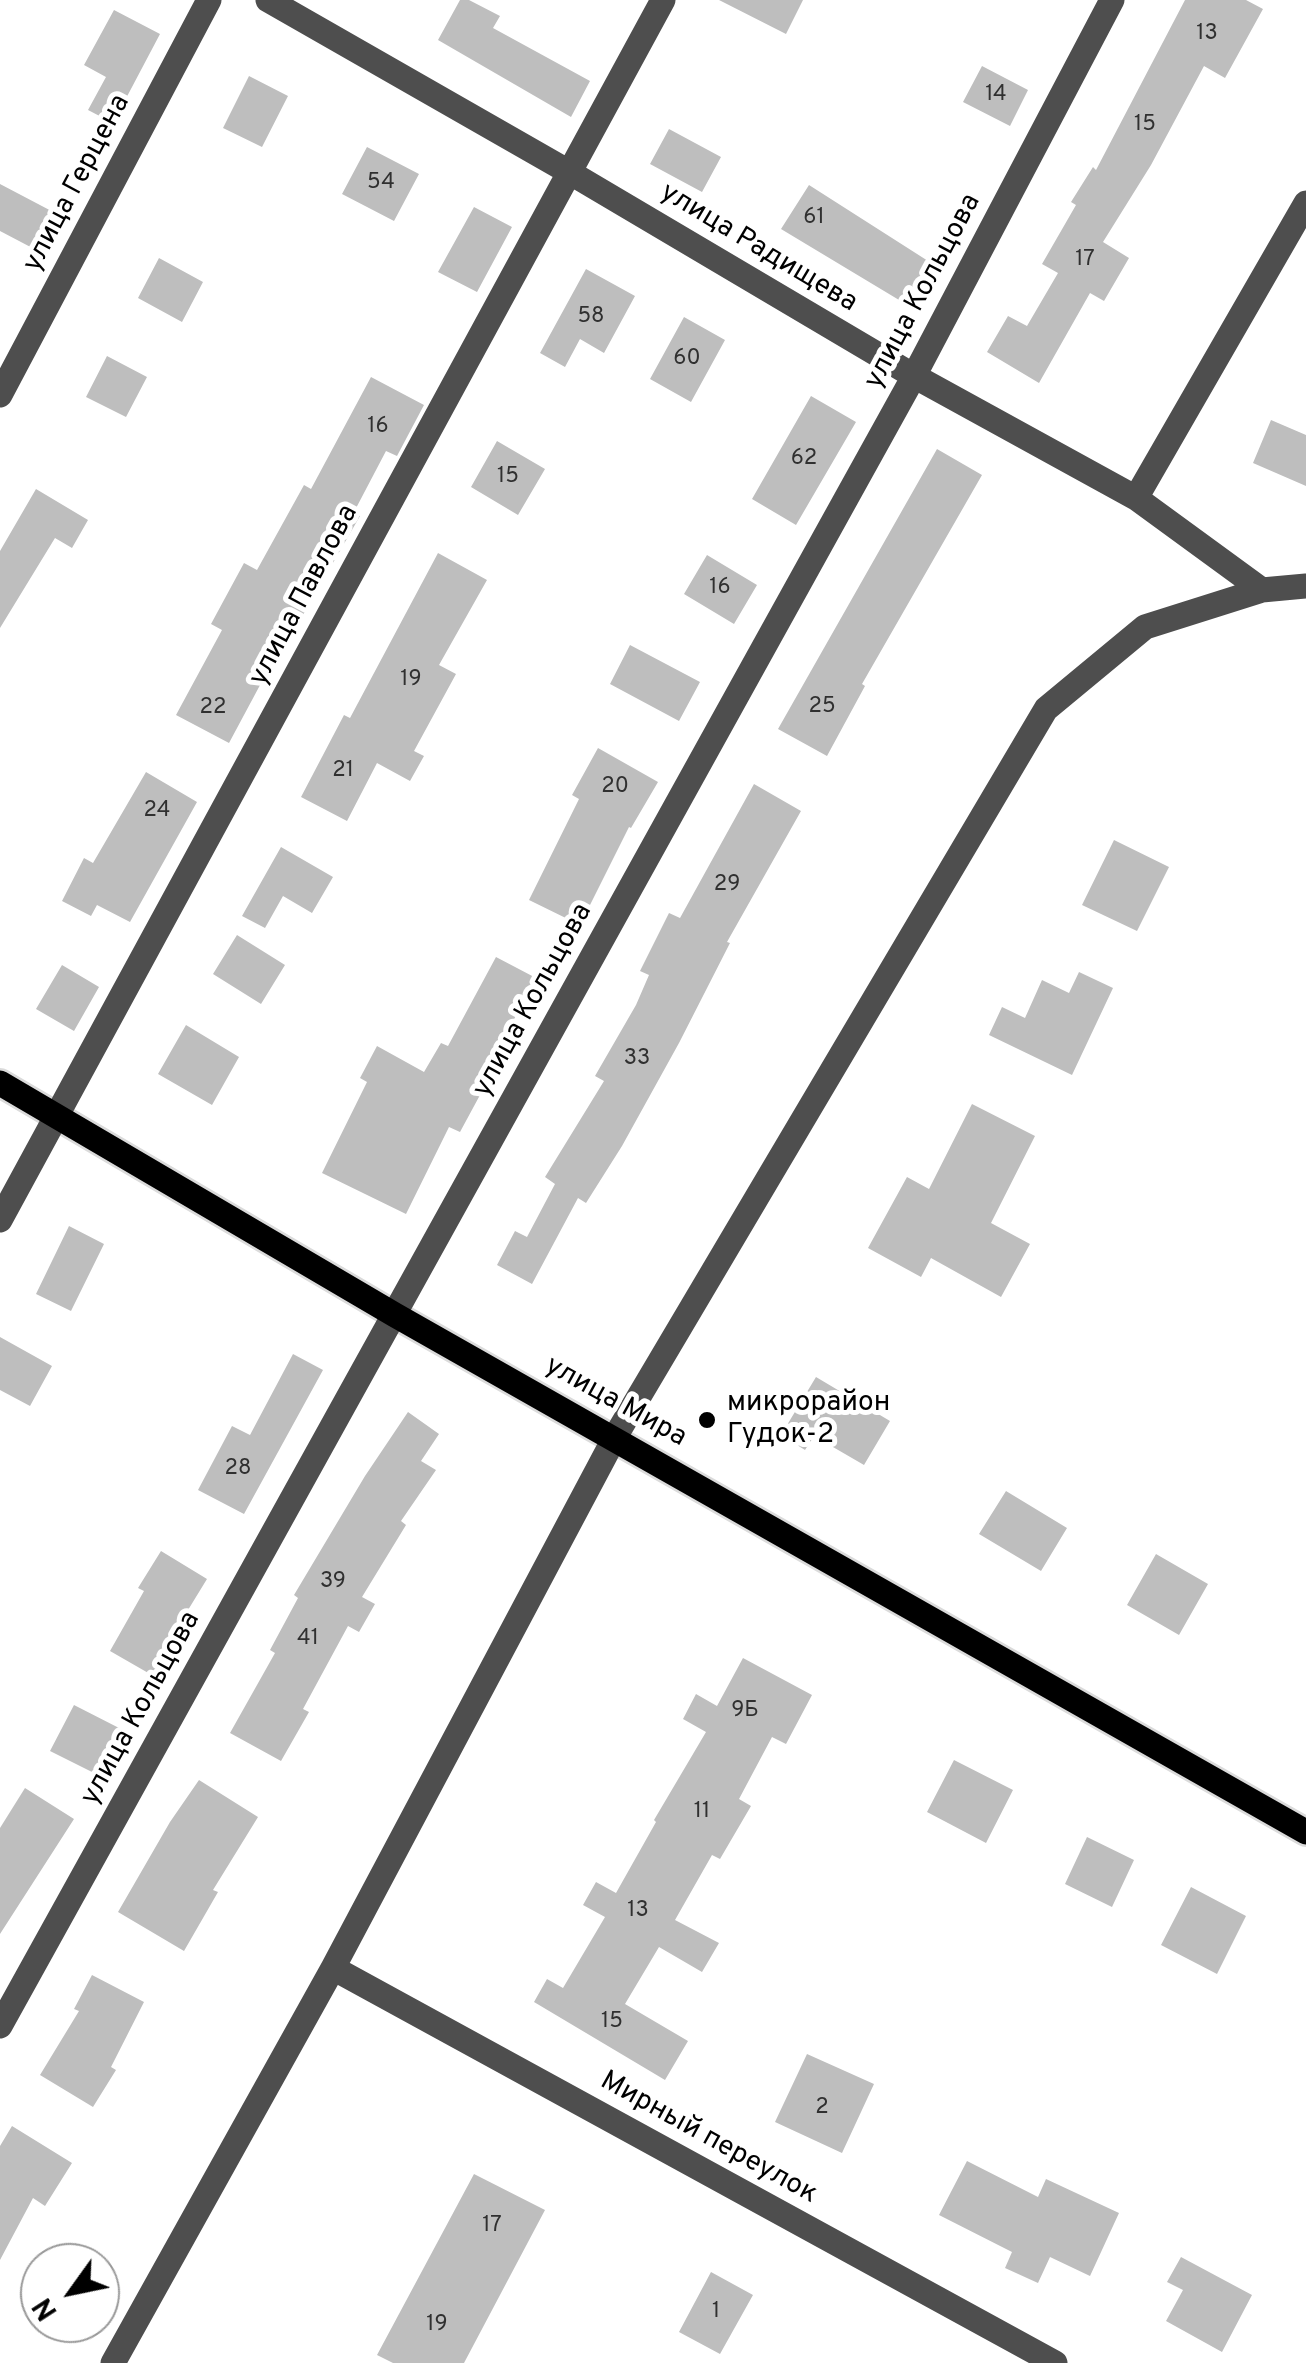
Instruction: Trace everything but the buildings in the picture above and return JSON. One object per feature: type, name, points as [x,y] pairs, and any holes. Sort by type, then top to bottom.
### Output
[{"type":"main road","name":"улица Мира","points":[[0,1082],[395,1315],[1306,1832]]},
{"type":"street","name":"улица Герцена","points":[[0,395],[209,0]]},
{"type":"street","name":"улица Радищева","points":[[268,0],[570,172],[914,376],[1136,498],[1262,590]]},
{"type":"street","name":"улица Павлова","points":[[0,1220],[663,0]]},
{"type":"street","name":"улица Кольцова","points":[[0,2026],[914,376],[1112,0]]},
{"type":"street","points":[[1136,498],[1306,204]]},
{"type":"street","points":[[113,2363],[333,1968],[614,1437],[1046,709],[1145,627],[1262,590],[1306,586]]},
{"type":"street","name":"Мирный переулок","points":[[333,1968],[1055,2363]]},
{"type":"place","name":"микрорайон Гудок-2","points":[[707,1420]]}]
